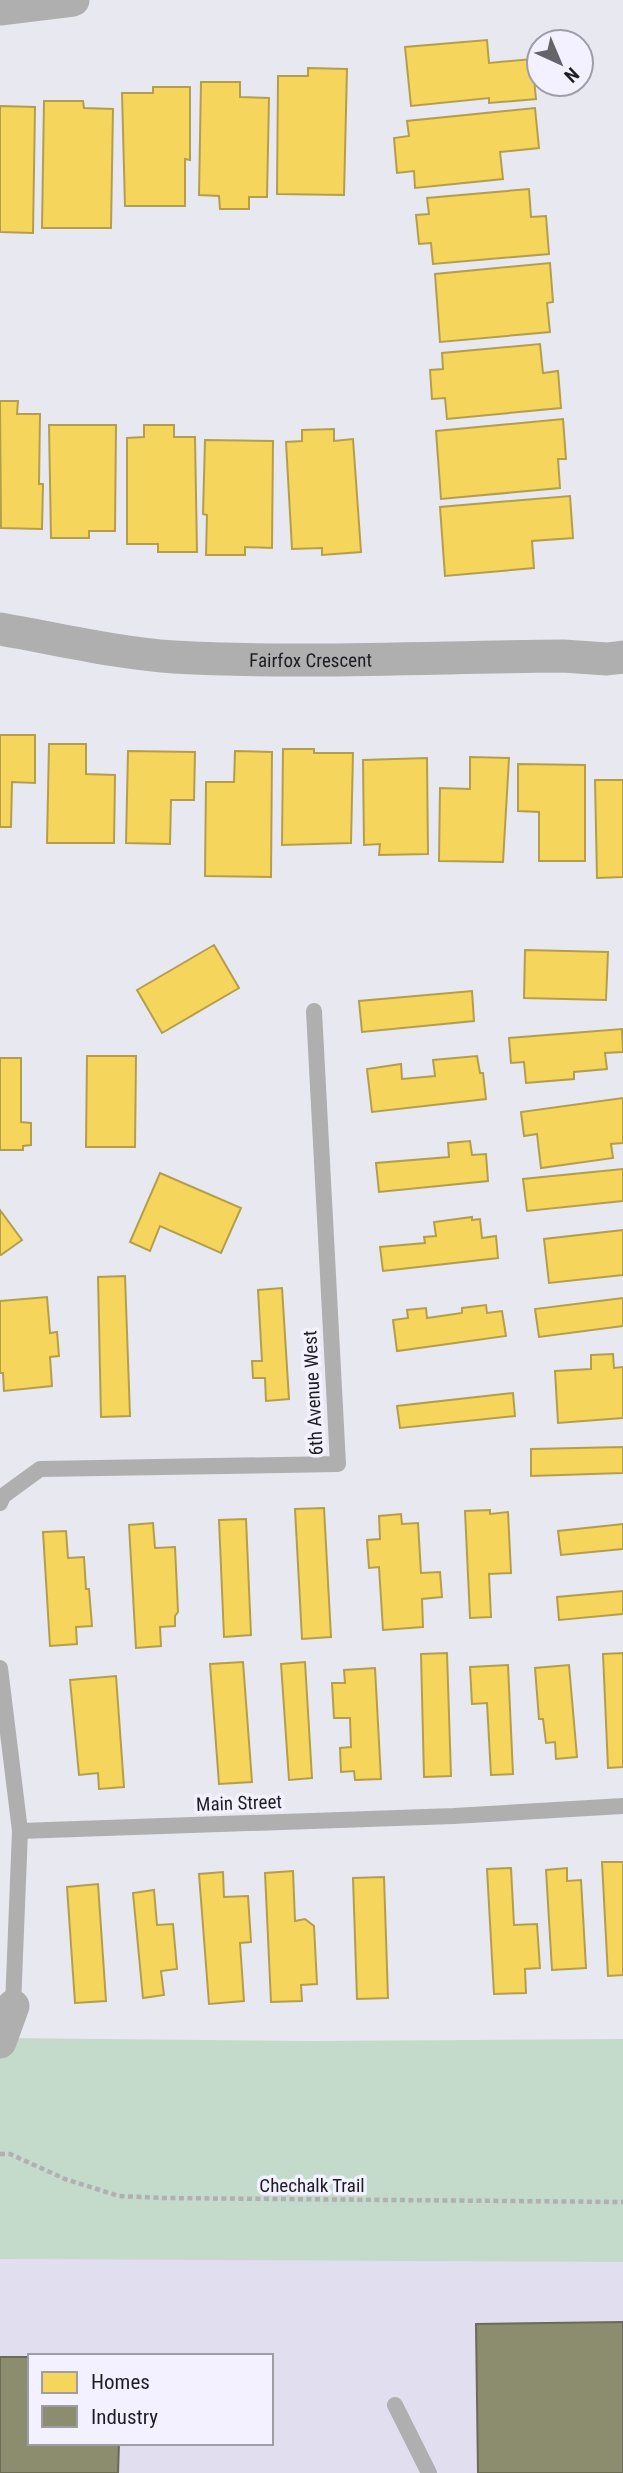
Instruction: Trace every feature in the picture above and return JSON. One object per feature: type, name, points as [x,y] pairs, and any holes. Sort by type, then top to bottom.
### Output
[{"type":"street","points":[[0,9],[73,0]]},
{"type":"street","name":"Fairfox Crescent","points":[[0,629],[110,650],[173,656],[247,659],[623,657]]},
{"type":"street","points":[[0,2042],[13,2006]]},
{"type":"lane","name":"6th Avenue West","points":[[0,1503],[3,1496],[40,1469],[338,1464],[314,1011]]},
{"type":"lane","points":[[0,1668],[20,1831],[13,2006]]},
{"type":"lane","name":"Main Street","points":[[20,1831],[454,1816],[623,1806]]},
{"type":"lane","points":[[394,2405],[429,2473]]},
{"type":"path","name":"Chechalk Trail","points":[[0,2154],[10,2154],[65,2179],[119,2196],[623,2202]]},
{"type":"shaded area","points":[[0,2259],[623,2262],[623,2473],[0,2473]]},
{"type":"green space","points":[[0,2038],[312,2041],[623,2039],[623,2262],[0,2259]]},
{"type":"building: Homes","points":[[487,40],[489,63],[525,60],[525,98],[536,99],[489,103],[489,98],[411,106],[405,47]]},
{"type":"building: Homes","points":[[308,68],[347,69],[344,195],[277,194],[278,76],[308,76]]},
{"type":"building: Homes","points":[[201,82],[240,82],[240,97],[269,98],[267,197],[249,197],[249,209],[220,209],[219,196],[199,195]]},
{"type":"building: Homes","points":[[153,87],[190,87],[190,160],[185,159],[185,206],[125,206],[122,93],[153,93]]},
{"type":"building: Homes","points":[[44,101],[83,101],[84,108],[113,109],[111,228],[42,228]]},
{"type":"building: Homes","points":[[0,106],[35,107],[33,233],[0,232]]},
{"type":"building: Homes","points":[[535,108],[539,148],[500,152],[503,179],[415,188],[414,171],[397,173],[394,138],[409,136],[407,121]]},
{"type":"building: Homes","points":[[529,189],[531,217],[546,216],[549,254],[433,264],[431,243],[419,244],[416,215],[429,214],[427,198]]},
{"type":"building: Homes","points":[[550,263],[553,302],[547,303],[550,332],[440,342],[435,274]]},
{"type":"building: Homes","points":[[540,344],[543,373],[558,371],[561,408],[447,419],[445,398],[432,399],[430,370],[443,369],[442,353]]},
{"type":"building: Homes","points":[[0,401],[18,401],[17,414],[40,414],[39,484],[43,484],[42,529],[1,528]]},
{"type":"building: Homes","points":[[563,419],[566,459],[558,459],[560,488],[441,499],[436,431]]},
{"type":"building: Homes","points":[[49,425],[116,425],[115,531],[89,531],[89,538],[51,538]]},
{"type":"building: Homes","points":[[144,425],[174,425],[174,437],[195,437],[197,552],[158,552],[158,544],[127,544],[127,438],[144,437]]},
{"type":"building: Homes","points":[[334,429],[334,441],[353,439],[361,552],[322,555],[322,548],[292,549],[286,442],[302,441],[302,430]]},
{"type":"building: Homes","points":[[205,440],[273,441],[272,548],[245,547],[245,555],[206,555],[207,515],[203,514]]},
{"type":"building: Homes","points":[[570,496],[573,538],[532,541],[534,568],[445,576],[440,507]]},
{"type":"building: Homes","points":[[0,735],[35,735],[35,783],[12,782],[11,827],[0,827]]},
{"type":"building: Homes","points":[[49,744],[86,744],[86,774],[115,775],[114,843],[47,843]]},
{"type":"building: Homes","points":[[283,749],[314,749],[314,753],[353,753],[351,843],[282,845]]},
{"type":"building: Homes","points":[[128,751],[195,752],[194,800],[171,800],[170,844],[126,843]]},
{"type":"building: Homes","points":[[235,751],[272,752],[271,877],[205,876],[206,782],[234,782]]},
{"type":"building: Homes","points":[[470,757],[509,758],[503,862],[439,861],[440,788],[470,789]]},
{"type":"building: Homes","points":[[427,758],[428,854],[379,855],[380,844],[364,845],[363,760]]},
{"type":"building: Homes","points":[[518,764],[585,765],[585,861],[539,861],[539,812],[518,811]]},
{"type":"building: Homes","points":[[595,780],[623,780],[623,877],[597,878]]},
{"type":"building: Homes","points":[[214,945],[239,988],[162,1033],[137,990]]},
{"type":"building: Homes","points":[[525,950],[608,952],[606,1000],[524,998]]},
{"type":"building: Homes","points":[[472,991],[474,1021],[362,1032],[359,1001]]},
{"type":"building: Homes","points":[[622,1029],[623,1052],[605,1053],[607,1069],[574,1072],[574,1079],[526,1083],[524,1062],[511,1063],[509,1038]]},
{"type":"building: Homes","points":[[87,1056],[136,1056],[135,1147],[86,1147]]},
{"type":"building: Homes","points":[[477,1056],[480,1073],[483,1073],[486,1099],[372,1112],[367,1069],[401,1064],[402,1079],[435,1076],[433,1060]]},
{"type":"building: Homes","points":[[0,1058],[21,1058],[21,1122],[31,1123],[31,1145],[23,1146],[23,1150],[0,1150]]},
{"type":"building: Homes","points":[[623,1098],[623,1143],[611,1144],[613,1158],[541,1168],[537,1134],[524,1136],[521,1112]]},
{"type":"building: Homes","points":[[470,1141],[472,1155],[486,1154],[488,1181],[379,1192],[376,1163],[449,1157],[448,1143]]},
{"type":"building: Homes","points":[[623,1169],[623,1201],[527,1211],[523,1179]]},
{"type":"building: Homes","points":[[160,1173],[241,1208],[221,1253],[160,1226],[150,1251],[130,1242]]},
{"type":"building: Homes","points":[[0,1210],[22,1240],[1,1255],[0,1254]]},
{"type":"building: Homes","points":[[472,1217],[472,1220],[480,1219],[482,1238],[496,1236],[498,1258],[383,1271],[380,1247],[425,1243],[424,1237],[436,1236],[434,1222]]},
{"type":"building: Homes","points":[[623,1230],[623,1275],[549,1283],[544,1239]]},
{"type":"building: Homes","points":[[125,1276],[130,1416],[101,1417],[98,1277]]},
{"type":"building: Homes","points":[[282,1288],[289,1399],[266,1401],[265,1378],[253,1378],[252,1361],[262,1361],[258,1290]]},
{"type":"building: Homes","points":[[47,1297],[50,1333],[57,1332],[59,1356],[50,1357],[52,1386],[4,1391],[3,1373],[0,1373],[0,1301]]},
{"type":"building: Homes","points":[[623,1298],[623,1326],[539,1337],[535,1309]]},
{"type":"building: Homes","points":[[486,1305],[487,1313],[502,1311],[506,1336],[397,1351],[393,1320],[408,1318],[407,1310],[426,1308],[427,1318],[462,1313],[462,1308]]},
{"type":"building: Homes","points":[[613,1354],[614,1368],[623,1367],[623,1418],[558,1423],[555,1371],[591,1369],[591,1355]]},
{"type":"building: Homes","points":[[513,1393],[515,1416],[400,1428],[397,1406]]},
{"type":"building: Homes","points":[[623,1447],[623,1473],[531,1476],[531,1449]]},
{"type":"building: Homes","points":[[324,1508],[331,1637],[302,1639],[295,1509]]},
{"type":"building: Homes","points":[[490,1510],[490,1514],[508,1512],[511,1573],[489,1574],[491,1617],[470,1618],[465,1511]]},
{"type":"building: Homes","points":[[401,1514],[402,1524],[418,1523],[421,1573],[440,1572],[442,1597],[422,1599],[423,1627],[383,1630],[379,1567],[369,1568],[367,1540],[380,1539],[379,1516]]},
{"type":"building: Homes","points":[[246,1519],[251,1635],[224,1637],[219,1520]]},
{"type":"building: Homes","points":[[153,1523],[155,1548],[175,1547],[178,1612],[175,1626],[160,1627],[161,1646],[136,1648],[129,1525]]},
{"type":"building: Homes","points":[[623,1524],[623,1549],[561,1555],[558,1531]]},
{"type":"building: Homes","points":[[66,1531],[68,1558],[84,1557],[92,1626],[76,1627],[77,1644],[50,1646],[43,1532]]},
{"type":"building: Homes","points":[[623,1591],[623,1614],[559,1620],[557,1597]]},
{"type":"building: Homes","points":[[447,1653],[451,1776],[424,1777],[421,1654]]},
{"type":"building: Homes","points":[[623,1653],[623,1767],[608,1768],[603,1654]]},
{"type":"building: Homes","points":[[243,1662],[252,1782],[219,1784],[210,1664]]},
{"type":"building: Homes","points":[[305,1662],[312,1778],[289,1780],[281,1664]]},
{"type":"building: Homes","points":[[508,1665],[513,1774],[491,1775],[487,1703],[472,1704],[470,1667]]},
{"type":"building: Homes","points":[[569,1665],[577,1757],[556,1759],[555,1742],[546,1743],[543,1719],[539,1719],[535,1668]]},
{"type":"building: Homes","points":[[375,1668],[381,1779],[355,1780],[354,1771],[341,1772],[340,1748],[351,1747],[350,1718],[334,1718],[332,1683],[345,1683],[344,1670]]},
{"type":"building: Homes","points":[[116,1676],[124,1787],[99,1789],[98,1773],[79,1775],[70,1680]]},
{"type":"building: Homes","points":[[602,1862],[623,1862],[623,1975],[608,1976]]},
{"type":"building: Homes","points":[[511,1868],[514,1925],[537,1924],[540,1968],[525,1969],[526,1993],[494,1994],[487,1869]]},
{"type":"building: Homes","points":[[567,1868],[567,1881],[581,1880],[586,1968],[552,1970],[546,1870]]},
{"type":"building: Homes","points":[[293,1871],[295,1921],[305,1919],[314,1926],[317,1984],[301,1985],[302,2001],[271,2002],[265,1873]]},
{"type":"building: Homes","points":[[223,1872],[224,1897],[248,1896],[251,1942],[240,1943],[244,2001],[209,2004],[199,1874]]},
{"type":"building: Homes","points":[[384,1877],[388,1998],[357,1999],[353,1878]]},
{"type":"building: Homes","points":[[98,1884],[106,2001],[75,2003],[67,1887]]},
{"type":"building: Homes","points":[[154,1890],[157,1925],[173,1924],[177,1969],[161,1971],[164,1995],[143,1998],[133,1893]]},
{"type":"building: Industry","points":[[623,2322],[623,2473],[478,2473],[476,2324]]},
{"type":"building: Industry","points":[[0,2357],[28,2357],[28,2445],[119,2445],[118,2473],[0,2473]]}]
